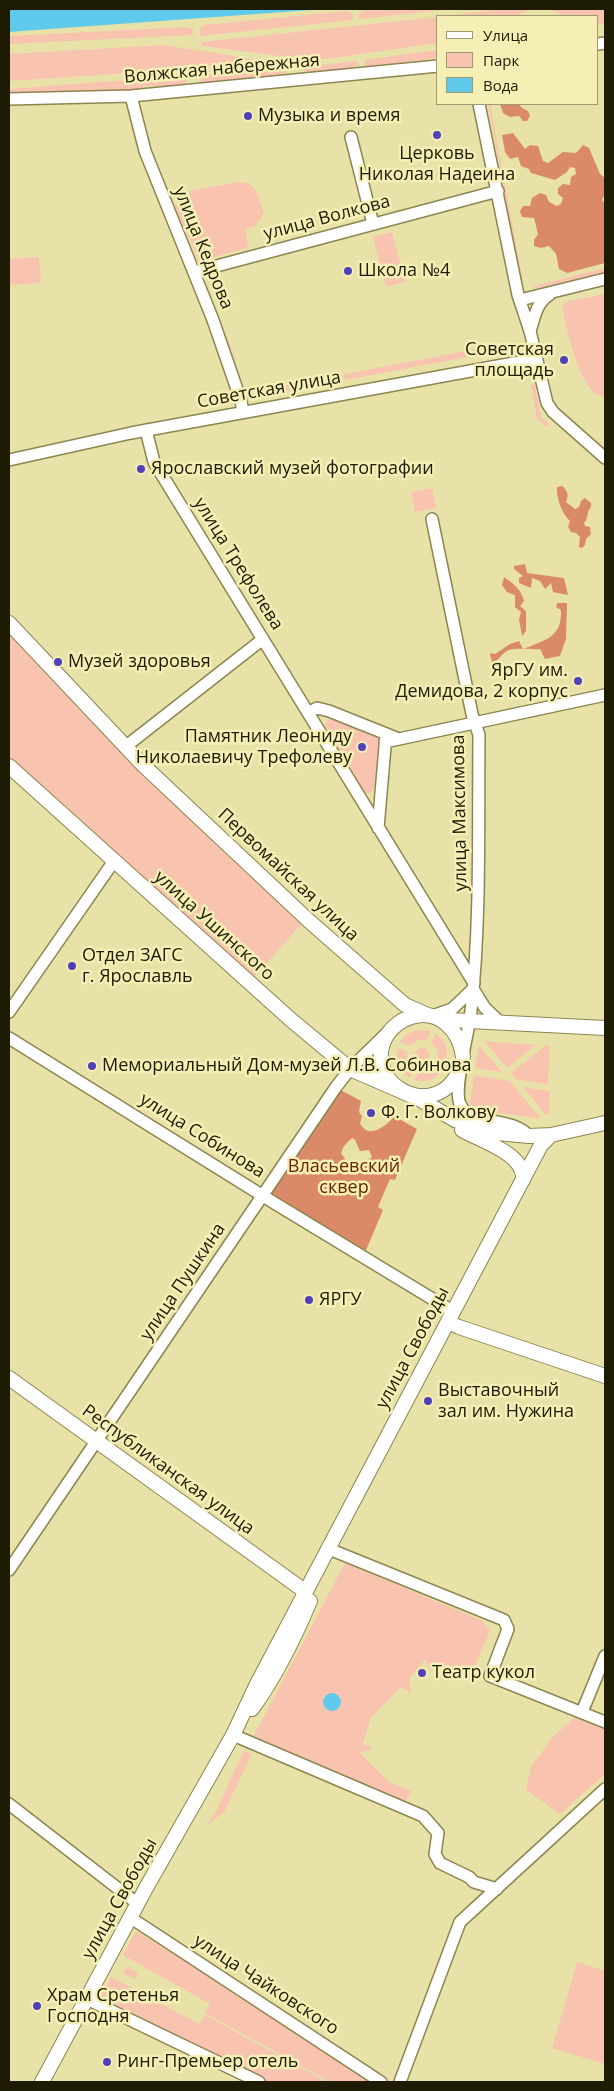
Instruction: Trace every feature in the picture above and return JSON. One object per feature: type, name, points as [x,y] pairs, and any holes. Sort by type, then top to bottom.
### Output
[{"type":"main road","name":"Первомайская улица","points":[[9,623],[125,747],[223,841],[405,1005],[430,1016],[470,1022],[605,1028]]},
{"type":"main road","name":"улица Ушинского","points":[[9,766],[325,1050],[350,1069],[408,1094]]},
{"type":"main road","points":[[408,1094],[426,1096],[442,1092],[454,1081],[462,1061],[461,1043],[454,1030],[443,1021],[430,1016],[413,1016],[397,1023],[385,1038],[382,1047],[383,1066],[392,1083],[408,1094],[444,1115],[479,1129],[497,1133],[529,1136],[551,1135],[605,1123]]},
{"type":"main road","points":[[444,1115],[463,1131],[518,1161],[523,1169],[523,1180]]},
{"type":"main road","name":"улица Свободы","points":[[42,2082],[138,1904],[262,1686],[310,1594],[329,1549],[541,1145],[551,1135]]},
{"type":"main road","points":[[529,1136],[532,1150],[531,1165]]},
{"type":"main road","name":"улица Собинова","points":[[451,1317],[459,1327],[605,1376]]},
{"type":"main road","name":"Республиканская улица","points":[[9,1378],[310,1594]]},
{"type":"street","name":"Волжская набережная","points":[[9,99],[131,96],[436,66]]},
{"type":"street","name":"улица Кедрова","points":[[131,96],[145,151],[194,272],[234,380],[243,412]]},
{"type":"street","points":[[479,105],[520,300],[530,331],[547,404],[552,412],[605,458]]},
{"type":"street","points":[[351,137],[374,224]]},
{"type":"street","name":"улица Волкова","points":[[194,272],[498,191]]},
{"type":"street","points":[[520,300],[605,279]]},
{"type":"street","points":[[530,331],[540,303],[546,296],[556,291]]},
{"type":"street","name":"Советская улица","points":[[9,460],[146,430],[536,358]]},
{"type":"street","name":"улица Трефолева","points":[[146,430],[154,462],[474,986],[484,1008],[501,1023]]},
{"type":"street","name":"улица Максимова","points":[[432,519],[479,735],[478,920],[474,986],[470,1022],[457,1096],[462,1108],[473,1117],[513,1124],[529,1136]]},
{"type":"street","points":[[125,747],[263,639]]},
{"type":"street","points":[[308,713],[317,708],[329,711],[386,738],[399,740],[605,695]]},
{"type":"street","points":[[378,828],[386,738]]},
{"type":"street","points":[[357,794],[363,799],[370,799],[377,795],[381,787]]},
{"type":"street","points":[[9,1012],[114,861]]},
{"type":"street","points":[[430,1016],[452,1009],[474,986]]},
{"type":"street","name":"улица Пушкина","points":[[9,1570],[350,1069],[397,1023]]},
{"type":"street","name":"улица Собинова","points":[[9,1038],[263,1196],[451,1317]]},
{"type":"street","points":[[329,1549],[504,1620],[508,1629],[490,1676],[605,1722]]},
{"type":"street","points":[[582,1712],[605,1656]]},
{"type":"street","points":[[233,1735],[423,1816],[438,1833],[435,1854],[440,1863],[469,1877],[474,1882],[497,1889]]},
{"type":"street","points":[[400,2082],[460,1922],[605,1789]]},
{"type":"street","points":[[9,1804],[138,1904]]},
{"type":"street","name":"улица Чайковского","points":[[131,1918],[381,2082]]},
{"type":"street","points":[[87,1999],[259,2082]]},
{"type":"green space","points":[[366,9],[451,9],[359,19],[359,15]]},
{"type":"green space","points":[[504,9],[530,9],[519,15],[451,15]]},
{"type":"green space","points":[[546,9],[605,9],[605,23],[599,24],[599,15],[563,15]]},
{"type":"green space","points":[[346,11],[353,14],[353,20],[200,36],[200,29],[205,25]]},
{"type":"green space","points":[[436,17],[436,43],[327,59],[304,59],[300,54],[296,58],[201,46],[202,42]]},
{"type":"green space","points":[[187,27],[193,29],[193,35],[9,44],[9,36]]},
{"type":"green space","points":[[164,45],[266,61],[266,64],[168,67],[129,73],[9,81],[9,54]]},
{"type":"green space","points":[[436,50],[436,58],[365,68],[365,60]]},
{"type":"green space","points":[[358,61],[359,68],[305,74],[303,67]]},
{"type":"green space","points":[[284,68],[289,78],[201,83],[201,76]]},
{"type":"green space","points":[[182,76],[186,79],[187,86],[145,86],[137,90],[9,95],[9,89]]},
{"type":"green space","points":[[488,105],[490,105],[523,282],[521,282]]},
{"type":"green space","points":[[500,105],[520,105],[528,111],[530,116],[527,121],[523,121],[519,116],[510,117],[503,113]]},
{"type":"green space","points":[[513,133],[525,149],[530,145],[538,146],[543,161],[548,163],[563,152],[576,153],[583,145],[589,148],[600,174],[605,178],[605,193],[602,200],[605,204],[605,263],[567,273],[559,269],[556,254],[549,246],[541,248],[534,246],[534,240],[538,234],[534,218],[522,217],[520,211],[523,206],[530,206],[532,198],[540,193],[546,195],[549,202],[557,206],[561,204],[563,198],[558,194],[558,188],[563,184],[570,185],[571,177],[576,174],[575,168],[570,167],[567,172],[555,180],[531,173],[529,169],[521,166],[518,157],[510,159],[505,152],[502,135]]},
{"type":"green space","points":[[239,182],[250,184],[256,191],[264,213],[255,226],[245,229],[248,248],[199,261],[175,206],[191,202],[189,191]]},
{"type":"green space","points":[[392,232],[405,282],[386,287],[373,237]]},
{"type":"green space","points":[[39,257],[41,283],[9,285],[9,259]]},
{"type":"green space","points":[[605,268],[605,272],[535,289],[534,286]]},
{"type":"green space","points":[[204,283],[237,361],[203,284]]},
{"type":"green space","points":[[605,294],[605,396],[596,394],[582,375],[571,345],[562,309],[565,302]]},
{"type":"green space","points":[[515,342],[515,348],[345,380],[344,374]]},
{"type":"green space","points":[[334,376],[334,382],[261,395],[258,395],[256,391]]},
{"type":"green space","points":[[531,384],[535,385],[541,417],[549,424],[547,427],[537,419]]},
{"type":"green space","points":[[562,486],[567,493],[566,502],[575,509],[579,507],[581,501],[585,498],[591,503],[584,523],[585,526],[590,527],[591,534],[586,539],[585,545],[582,548],[579,547],[580,537],[576,533],[571,532],[568,527],[570,521],[564,514],[559,501],[557,487]]},
{"type":"green space","points":[[432,488],[436,508],[415,512],[411,492]]},
{"type":"green space","points":[[525,564],[527,573],[564,578],[568,595],[553,592],[551,583],[545,589],[540,581],[532,578],[531,588],[519,583],[519,578],[523,576],[514,569],[514,566]]},
{"type":"green space","points":[[504,577],[517,587],[524,601],[520,606],[526,611],[526,631],[522,636],[519,619],[521,612],[515,607],[515,595],[507,592],[502,585]]},
{"type":"green space","points":[[557,603],[567,603],[566,639],[560,656],[545,659],[540,649],[523,649],[551,637],[559,627],[561,619],[561,610],[556,607]]},
{"type":"green space","points":[[9,626],[305,920],[251,981],[9,758]]},
{"type":"green space","points":[[519,641],[523,649],[507,651],[492,663],[490,653],[495,654],[510,644]]},
{"type":"green space","points":[[329,719],[373,735],[379,741],[378,768],[371,793],[366,793],[361,789],[326,729],[325,724]]},
{"type":"green space","points":[[416,1030],[431,1031],[427,1040],[418,1040],[410,1046],[400,1042],[406,1035]]},
{"type":"green space","points":[[436,1033],[446,1044],[447,1062],[438,1058],[437,1049],[431,1043]]},
{"type":"green space","points":[[484,1041],[536,1045],[507,1068]]},
{"type":"green space","points":[[479,1046],[502,1072],[475,1068]]},
{"type":"green space","points":[[545,1046],[550,1046],[548,1083],[550,1085],[516,1079],[511,1073]]},
{"type":"green space","points":[[398,1048],[407,1052],[408,1063],[414,1069],[410,1078],[399,1065],[397,1057]]},
{"type":"green space","points":[[422,1048],[427,1050],[429,1055],[427,1060],[422,1062],[417,1060],[415,1055],[417,1050]]},
{"type":"green space","points":[[435,1064],[445,1068],[439,1075],[423,1081],[414,1080],[419,1071],[429,1070]]},
{"type":"green space","points":[[474,1075],[510,1081],[541,1119],[472,1109],[470,1102]]},
{"type":"green space","points":[[523,1087],[550,1091],[549,1113],[546,1115]]},
{"type":"green space","name":"Власьевский сквер","points":[[337,1088],[361,1101],[359,1112],[362,1116],[360,1124],[365,1130],[377,1130],[394,1116],[417,1129],[395,1180],[390,1179],[378,1207],[383,1210],[364,1255],[265,1195]],"holes":[[[352,1138],[355,1140],[360,1151],[369,1150],[372,1157],[356,1169],[341,1153],[344,1146]]]},
{"type":"green space","points":[[345,1563],[483,1621],[490,1631],[469,1679],[435,1665],[432,1670],[429,1668],[426,1659],[409,1678],[411,1693],[401,1687],[371,1718],[363,1744],[371,1747],[370,1751],[359,1752],[389,1782],[411,1791],[406,1802],[253,1737]]},
{"type":"green space","points":[[575,1717],[605,1729],[605,1774],[560,1814],[526,1790],[531,1767],[551,1739]]},
{"type":"green space","points":[[244,1751],[252,1754],[224,1812],[206,1826],[215,1813]]},
{"type":"green space","points":[[136,1931],[379,2082],[330,2082],[205,2013],[210,2004],[123,1955]]},
{"type":"green space","points":[[577,1962],[605,1971],[605,2064],[552,2048]]},
{"type":"green space","points":[[127,1966],[138,1973],[135,1979],[123,1973]]},
{"type":"green space","points":[[111,1977],[199,2024],[205,2015],[327,2082],[267,2082],[98,1999]]},
{"type":"water","points":[[9,9],[325,9],[9,32]]},
{"type":"water","points":[[332,1693],[338,1696],[341,1702],[338,1708],[332,1711],[326,1708],[323,1702],[326,1696]]},
{"type":"place","name":"Музыка и время","points":[[248,116]]},
{"type":"place","name":"Церковь Николая Надеина","points":[[437,135]]},
{"type":"place","name":"Школа №4","points":[[348,271]]},
{"type":"place","name":"Советская площадь","points":[[564,360]]},
{"type":"place","name":"Ярославский музей фотографии","points":[[141,469]]},
{"type":"place","name":"Музей здоровья","points":[[58,662]]},
{"type":"place","name":"ЯрГУ им. Демидова, 2 корпус","points":[[578,681]]},
{"type":"place","name":"Памятник Леониду Николаевичу Трефолеву","points":[[362,747]]},
{"type":"place","name":"Отдел ЗАГС г. Ярославль","points":[[72,966]]},
{"type":"place","name":"Мемориальный Дом-музей Л.В. Собинова","points":[[92,1066]]},
{"type":"place","name":"Ф. Г. Волкову","points":[[371,1113]]},
{"type":"place","name":"ЯРГУ","points":[[309,1300]]},
{"type":"place","name":"Выставочный зал им. Нужина","points":[[428,1401]]},
{"type":"place","name":"Театр кукол","points":[[422,1673]]},
{"type":"place","name":"Храм Сретенья Господня","points":[[37,2006]]},
{"type":"place","name":"Ринг-Премьер отель","points":[[107,2062]]}]
